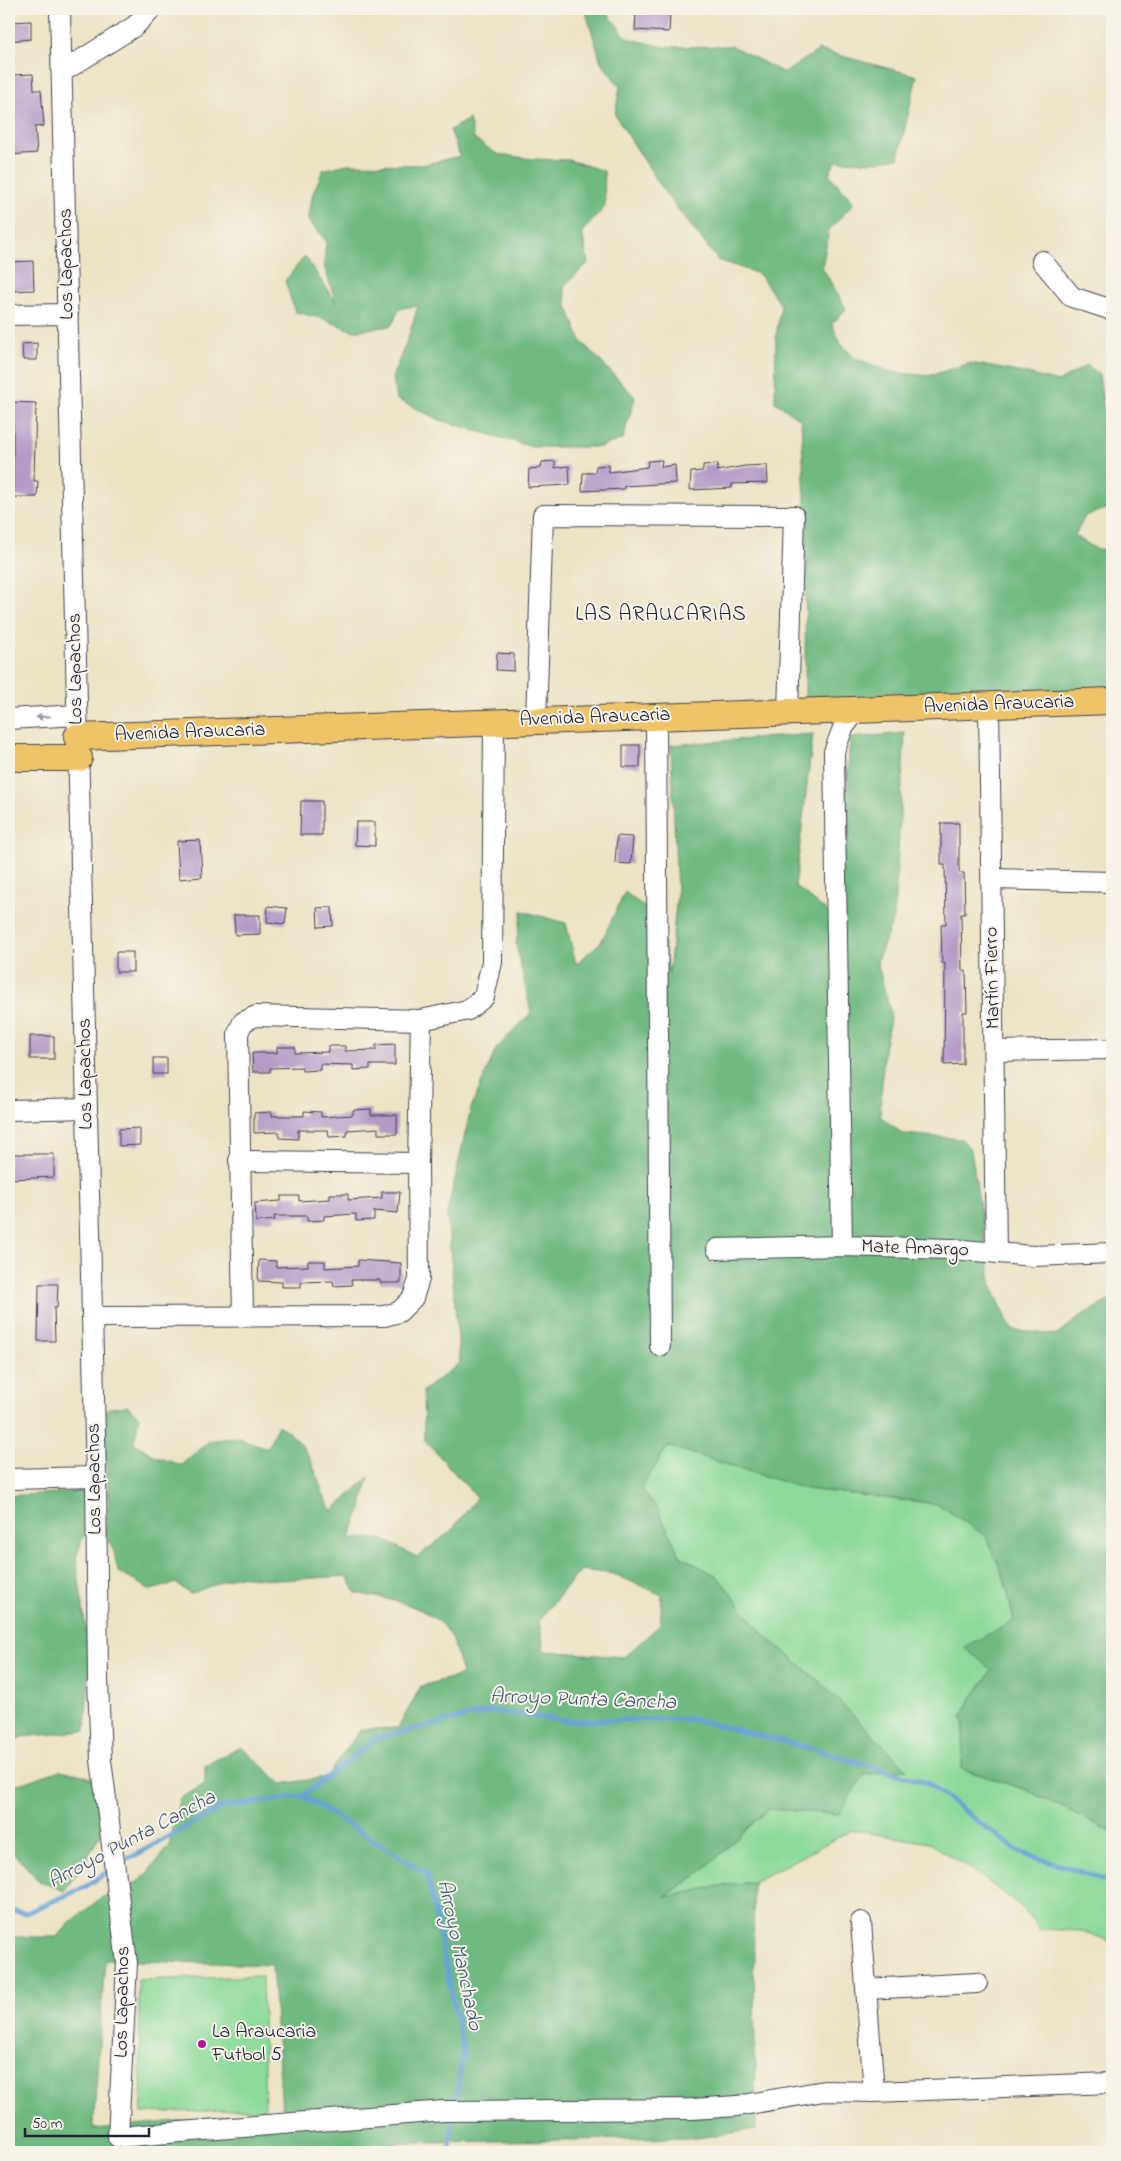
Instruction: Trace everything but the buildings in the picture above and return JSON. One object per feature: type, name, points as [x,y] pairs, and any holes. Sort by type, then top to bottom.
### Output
[{"type":"main road","name":"Avenida Araucaria","points":[[9,758],[78,737],[1112,701]]},
{"type":"street","name":"Los Lapachos","points":[[60,9],[96,1477],[98,1680],[101,1760],[127,1963],[118,2137],[444,2111],[692,2109],[738,2106],[824,2091],[874,2092]]},
{"type":"street","points":[[62,72],[134,26],[151,9]]},
{"type":"street","points":[[1042,261],[1072,297],[1112,310]]},
{"type":"street","points":[[9,315],[68,314]]},
{"type":"street","points":[[536,720],[543,515],[794,516],[788,712]]},
{"type":"street","name":"Martín Fierro","points":[[989,704],[996,1252]]},
{"type":"street","points":[[842,1246],[834,752],[843,728],[856,711]]},
{"type":"street","points":[[656,716],[660,1346]]},
{"type":"street","name":"Avenida Araucaria","points":[[9,719],[78,737]]},
{"type":"street","points":[[242,1317],[238,1033],[243,1022],[256,1016],[422,1020],[468,1010],[484,997],[492,962],[494,722]]},
{"type":"street","points":[[992,879],[1112,882]]},
{"type":"street","points":[[92,1316],[384,1316],[399,1312],[414,1298],[419,1279],[418,1163],[422,1020]]},
{"type":"street","points":[[994,1051],[1112,1049]]},
{"type":"street","points":[[9,1110],[87,1108]]},
{"type":"street","points":[[239,1161],[418,1163]]},
{"type":"street","name":"Mate Amargo","points":[[717,1249],[842,1246],[996,1252],[1033,1256],[1112,1253]]},
{"type":"street","points":[[9,1479],[96,1477]]},
{"type":"street","points":[[861,1922],[874,2092],[1112,2083]]},
{"type":"street","points":[[866,1989],[977,1983]]},
{"type":"green space","points":[[585,9],[604,9],[627,38],[665,47],[732,46],[784,73],[819,50],[917,76],[898,158],[874,162],[836,161],[829,174],[854,203],[829,230],[822,267],[846,309],[832,324],[841,344],[855,358],[891,372],[928,376],[971,363],[1058,382],[1087,365],[1099,374],[1105,421],[1112,422],[1112,507],[1085,516],[1075,536],[1098,550],[1112,547],[1112,698],[805,701],[806,519],[801,420],[775,402],[776,336],[781,305],[759,274],[718,260],[666,194],[615,115],[620,87],[601,62]]},
{"type":"green space","points":[[469,119],[474,139],[497,154],[532,159],[569,160],[604,171],[605,207],[582,232],[588,263],[564,286],[567,306],[581,341],[635,397],[623,439],[600,447],[532,447],[440,420],[396,399],[392,378],[418,306],[400,308],[391,326],[353,331],[321,318],[295,312],[285,281],[305,256],[336,303],[324,265],[326,241],[308,220],[313,193],[323,170],[347,164],[422,165],[460,156],[450,130]]},
{"type":"green space","points":[[905,733],[894,917],[877,962],[891,1014],[884,1050],[880,1116],[903,1134],[962,1139],[971,1150],[992,1287],[1012,1330],[1057,1335],[1084,1314],[1112,1299],[1112,1832],[1027,1790],[962,1769],[964,1722],[962,1717],[970,1701],[992,1670],[964,1647],[1014,1621],[1005,1580],[986,1536],[938,1504],[806,1489],[668,1446],[641,1488],[657,1508],[680,1556],[717,1576],[762,1633],[820,1682],[907,1769],[864,1775],[839,1814],[768,1809],[701,1872],[665,1897],[719,1886],[753,1882],[756,2129],[698,2138],[420,2142],[294,2152],[9,2152],[9,1935],[16,1937],[57,1937],[72,1921],[101,1898],[141,1880],[169,1847],[179,1799],[205,1784],[205,1765],[241,1747],[282,1784],[326,1777],[361,1729],[398,1728],[421,1686],[462,1675],[451,1638],[434,1618],[410,1605],[356,1593],[347,1576],[281,1580],[236,1576],[190,1594],[176,1583],[151,1590],[118,1572],[114,1552],[105,1533],[109,1498],[104,1439],[106,1410],[127,1406],[139,1417],[134,1443],[157,1457],[181,1465],[209,1441],[236,1437],[267,1448],[278,1425],[291,1434],[308,1454],[332,1511],[369,1477],[361,1509],[350,1538],[382,1539],[417,1557],[450,1532],[477,1498],[424,1439],[423,1391],[460,1363],[447,1213],[471,1108],[496,1049],[531,1013],[516,944],[522,911],[566,923],[576,964],[601,942],[625,892],[659,919],[669,973],[677,894],[671,745],[813,734],[795,886],[839,921],[850,738]],"holes":[[[581,1570],[614,1574],[662,1595],[660,1625],[624,1657],[544,1651],[539,1620]],[[105,1960],[272,1965],[282,2111],[93,2129]]]},
{"type":"green space","points":[[668,1446],[806,1489],[938,1504],[986,1536],[1005,1580],[1014,1622],[992,1670],[970,1701],[962,1717],[964,1722],[962,1769],[1027,1790],[1112,1832],[1112,1942],[1082,1931],[1039,1929],[1023,1908],[977,1873],[930,1843],[852,1830],[753,1882],[719,1886],[663,1898],[701,1872],[768,1809],[838,1814],[864,1775],[906,1769],[820,1682],[762,1633],[717,1576],[680,1556],[657,1508],[641,1488]]},
{"type":"green space","points":[[86,1491],[92,1511],[76,1558],[90,1660],[85,1731],[21,1737],[9,1746],[9,1496]]},
{"type":"green space","points":[[60,1770],[84,1776],[96,1783],[103,1796],[109,1819],[86,1860],[64,1891],[39,1881],[9,1848],[9,1785],[22,1783]]},
{"type":"green space","name":"La Araucaria Futbol 5","points":[[262,1976],[265,2109],[142,2113],[138,1980]]},
{"type":"waterway","name":"Arroyo Punta Cancha","points":[[119,1864],[223,1807],[303,1796],[377,1738],[492,1711],[570,1721],[692,1719],[817,1750],[927,1783],[1019,1852],[1112,1882]]},
{"type":"waterway","name":"Arroyo Manchado","points":[[303,1796],[427,1874],[463,2050],[457,2097]]},
{"type":"waterway","name":"Arroyo Punta Cancha","points":[[9,1910],[26,1913],[85,1887],[110,1870]]},
{"type":"waterway","name":"Arroyo Manchado","points":[[449,2152],[453,2125]]},
{"type":"place","name":"La Araucaria Futbol 5","points":[[202,2044]]},
{"type":"district","name":"LAS ARAUCARIAS","points":[[661,615]]}]
